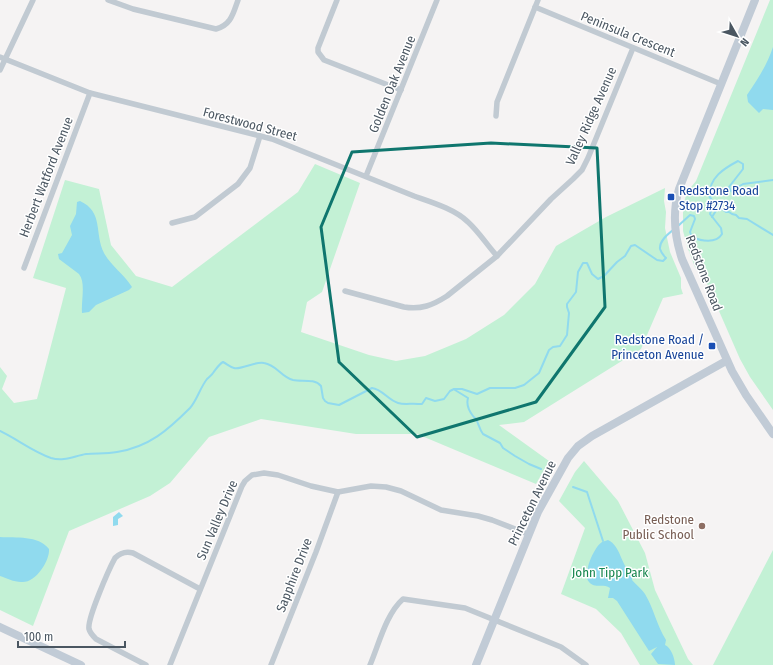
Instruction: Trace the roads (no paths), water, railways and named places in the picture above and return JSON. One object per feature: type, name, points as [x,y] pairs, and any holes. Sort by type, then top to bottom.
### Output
[{"type":"street","points":[[0,70],[3,58],[33,0]]},
{"type":"street","points":[[108,0],[133,9],[216,29],[224,27],[228,24],[238,0]]},
{"type":"street","points":[[337,0],[318,48],[318,52],[324,60],[401,90]]},
{"type":"street","name":"Golden Oak Avenue","points":[[366,176],[437,0]]},
{"type":"street","points":[[496,116],[497,102],[538,0]]},
{"type":"street","name":"Redstone Road","points":[[755,0],[679,189],[675,202],[674,217],[677,245],[726,361],[746,395],[773,434]]},
{"type":"street","name":"Peninsula Crescent","points":[[535,7],[721,84]]},
{"type":"street","name":"Valley Ridge Avenue","points":[[346,291],[414,309],[439,301],[447,296],[497,256],[550,199],[573,180],[582,170],[632,48]]},
{"type":"street","name":"Forestwood Street","points":[[3,58],[90,93],[272,139],[292,146],[434,203],[462,216],[497,256]]},
{"type":"street","name":"Herbert Watford Avenue","points":[[24,268],[90,93]]},
{"type":"street","points":[[172,223],[195,217],[238,184],[250,168],[260,136]]},
{"type":"street","name":"Princeton Avenue","points":[[476,665],[538,512],[562,466],[578,446],[601,431],[726,361]]},
{"type":"street","name":"Sun Valley Drive","points":[[170,665],[242,486],[252,475],[278,475],[310,486],[338,492],[371,486],[386,487],[441,510],[492,520],[528,534]]},
{"type":"street","name":"Sapphire Drive","points":[[271,665],[338,492]]},
{"type":"street","points":[[146,665],[96,639],[89,629],[90,618],[115,558],[121,553],[133,553],[200,589]]},
{"type":"street","points":[[370,665],[391,612],[403,599],[465,608],[561,647],[586,665]]},
{"type":"street","points":[[0,627],[81,665]]},
{"type":"water","points":[[773,47],[773,110],[763,109],[759,113],[748,102],[747,95],[762,72]]},
{"type":"water","points":[[80,201],[88,206],[96,217],[99,238],[104,253],[132,287],[129,290],[96,305],[89,312],[82,313],[83,287],[81,278],[79,274],[59,259],[58,254],[62,253],[72,235],[70,226],[76,214],[77,202]]},
{"type":"water","points":[[119,512],[123,516],[118,519],[118,525],[113,526],[113,517]]},
{"type":"water","points":[[0,537],[33,539],[39,541],[49,549],[47,560],[41,571],[26,582],[13,581],[0,576]]},
{"type":"water","points":[[608,540],[616,547],[625,567],[632,575],[632,580],[644,592],[666,640],[665,645],[669,648],[672,654],[675,665],[658,664],[651,654],[657,647],[649,651],[617,601],[613,598],[608,598],[610,588],[594,585],[589,582],[587,573],[590,561],[599,545]]},
{"type":"waterway","points":[[678,226],[690,215],[694,216],[695,219],[690,232],[692,237],[708,241],[716,239],[722,234],[721,228],[710,214],[712,204],[712,200],[709,196],[710,189],[718,174],[738,161],[743,164],[743,169],[729,187],[731,191],[737,194],[739,193],[738,187],[743,184],[773,180]]},
{"type":"waterway","points":[[712,217],[717,209],[722,209],[736,215],[739,218],[747,219],[773,235]]},
{"type":"waterway","points":[[0,431],[38,452],[56,459],[65,459],[86,454],[113,453],[128,450],[148,442],[174,423],[190,408],[207,379],[223,362],[234,368],[240,368],[256,363],[268,364],[293,380],[315,382],[321,386],[325,401],[339,405],[372,388],[379,390],[394,402],[403,404],[422,404],[426,398],[435,401],[444,399],[450,391],[454,389],[462,389],[477,394],[490,388],[515,388],[524,385],[539,373],[549,350],[553,347],[560,346],[567,335],[569,313],[567,304],[576,292],[578,272],[583,263],[587,263],[592,274],[598,279],[604,276],[625,256],[631,246],[635,245],[657,260],[663,261],[666,258],[660,249],[660,246],[664,238],[673,230]]},
{"type":"waterway","points":[[455,390],[468,398],[467,403],[469,410],[476,419],[483,434],[500,443],[503,448],[515,456],[541,469]]},
{"type":"waterway","points":[[573,487],[587,492],[603,541]]},
{"type":"place","name":"Redstone Road Stop #2734","points":[[671,197]]},
{"type":"place","name":"Redstone Road / Princeton Avenue","points":[[712,346]]},
{"type":"place","name":"Redstone Public School","points":[[702,526]]},
{"type":"park label","name":"John Tipp Park","points":[[610,572]]}]
